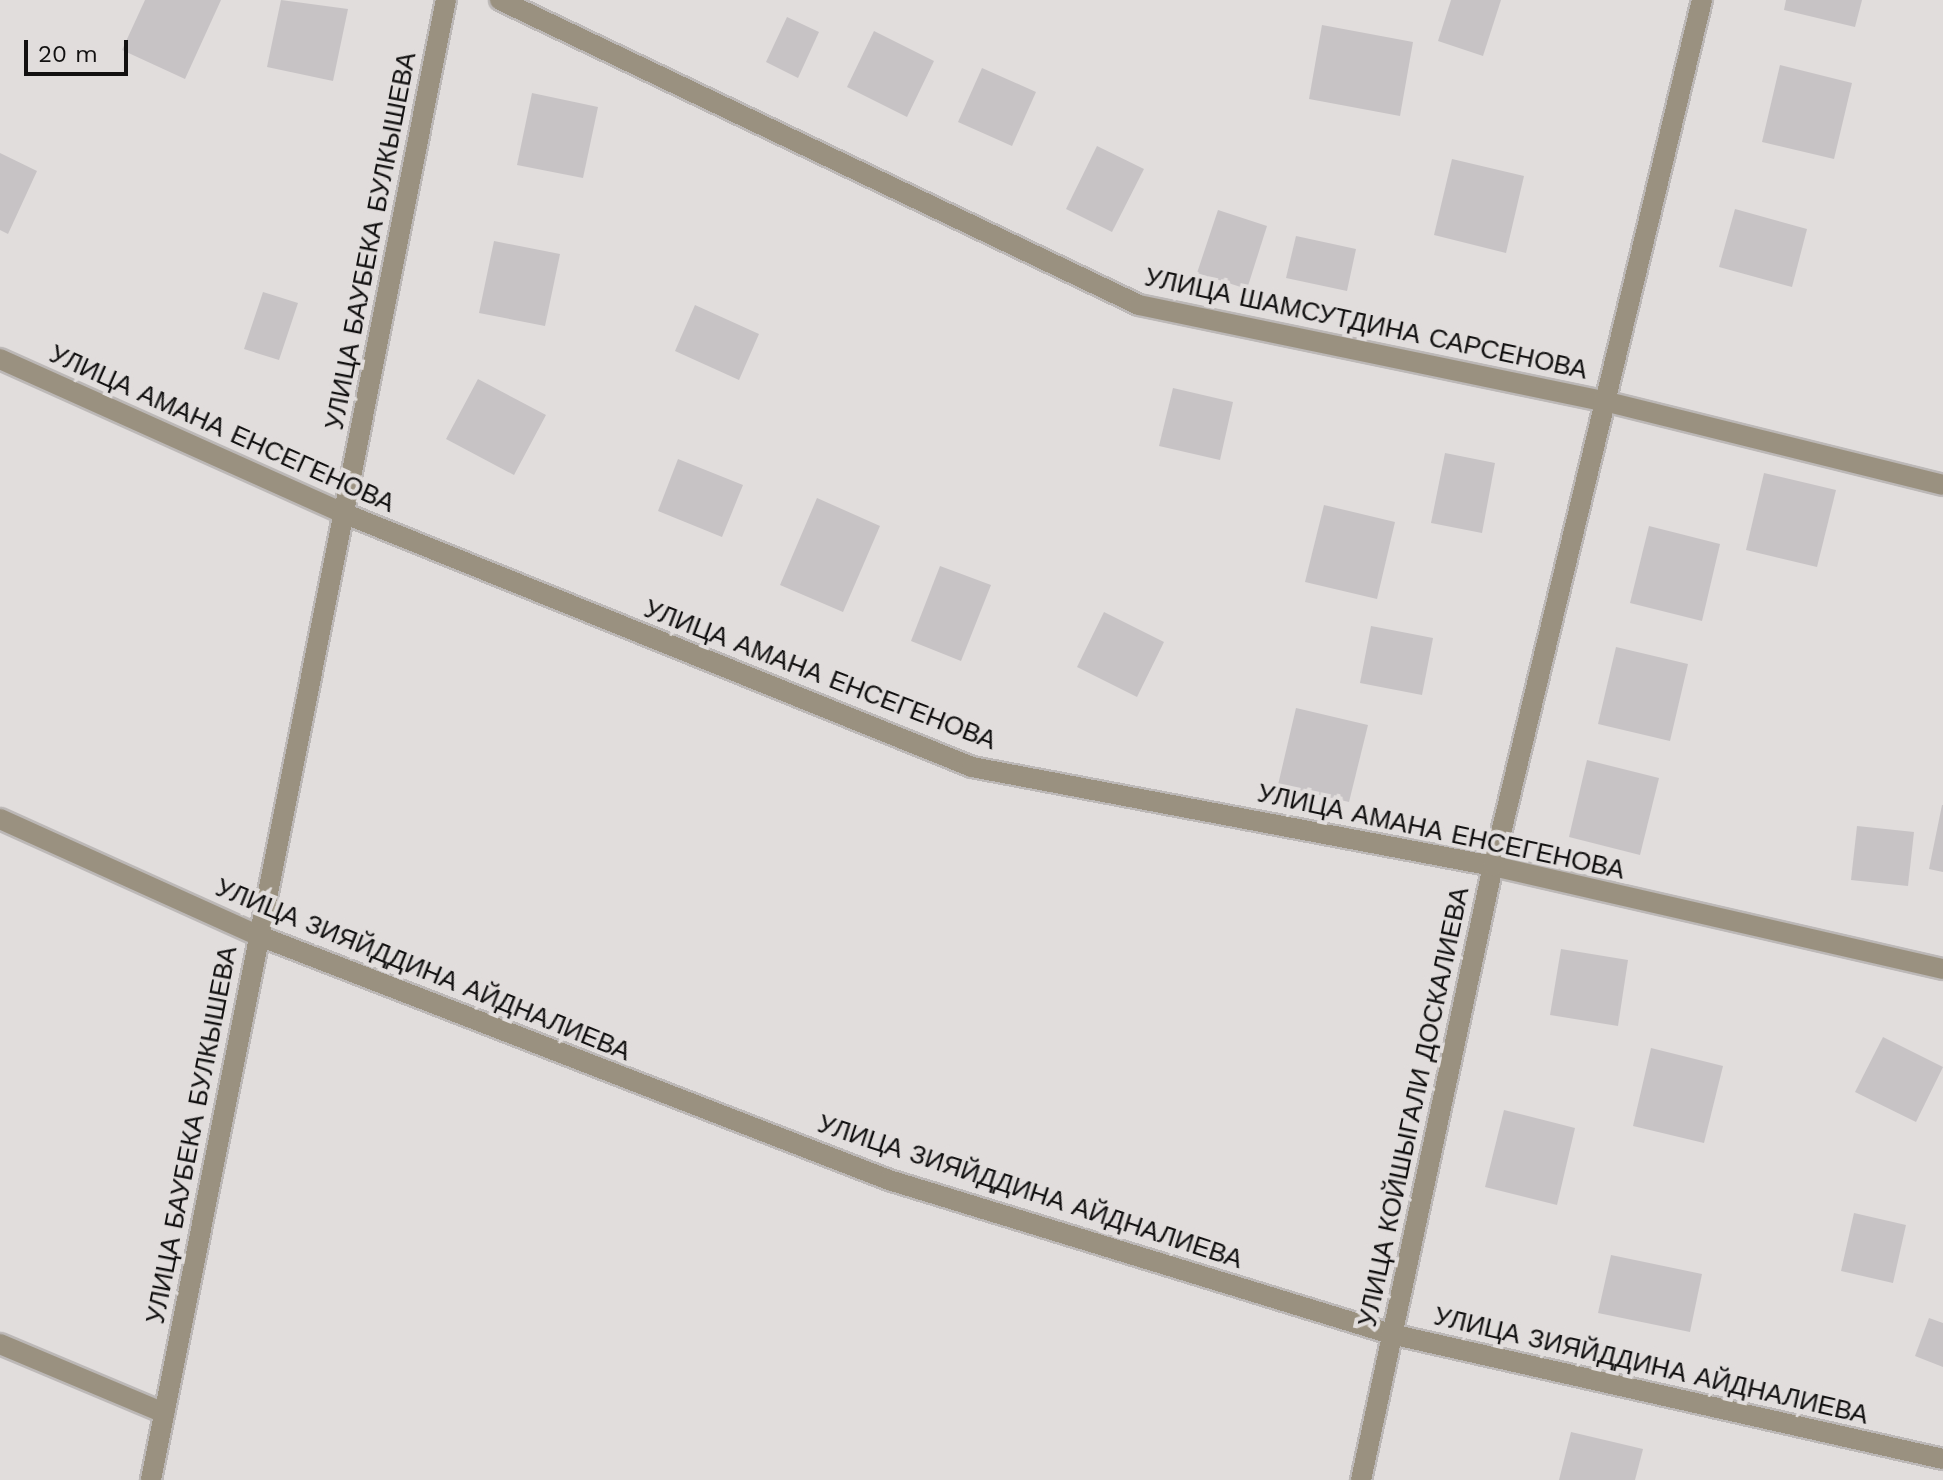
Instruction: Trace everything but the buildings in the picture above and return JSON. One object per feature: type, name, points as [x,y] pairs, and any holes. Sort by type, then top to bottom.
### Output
[{"type":"street","name":"УЛИЦА БАУБЕКА БУЛКЫШЕВА","points":[[151,1480],[257,935],[446,0]]},
{"type":"street","name":"УЛИЦА ШАМСУТДИНА САРСЕНОВА","points":[[500,0],[1139,305],[1604,401],[1943,485]]},
{"type":"street","name":"УЛИЦА КОЙШЫГАЛИ ДОСКАЛИЕВА","points":[[1361,1480],[1493,866],[1702,0]]},
{"type":"street","name":"УЛИЦА АМАНА ЕНСЕГЕНОВА","points":[[0,359],[343,513],[972,767],[1493,866],[1943,969]]},
{"type":"street","name":"УЛИЦА ЗИЯЙДДИНА АЙДНАЛИЕВА","points":[[0,819],[257,935],[889,1180],[1391,1334],[1943,1459]]},
{"type":"street","points":[[0,1344],[164,1413]]}]
